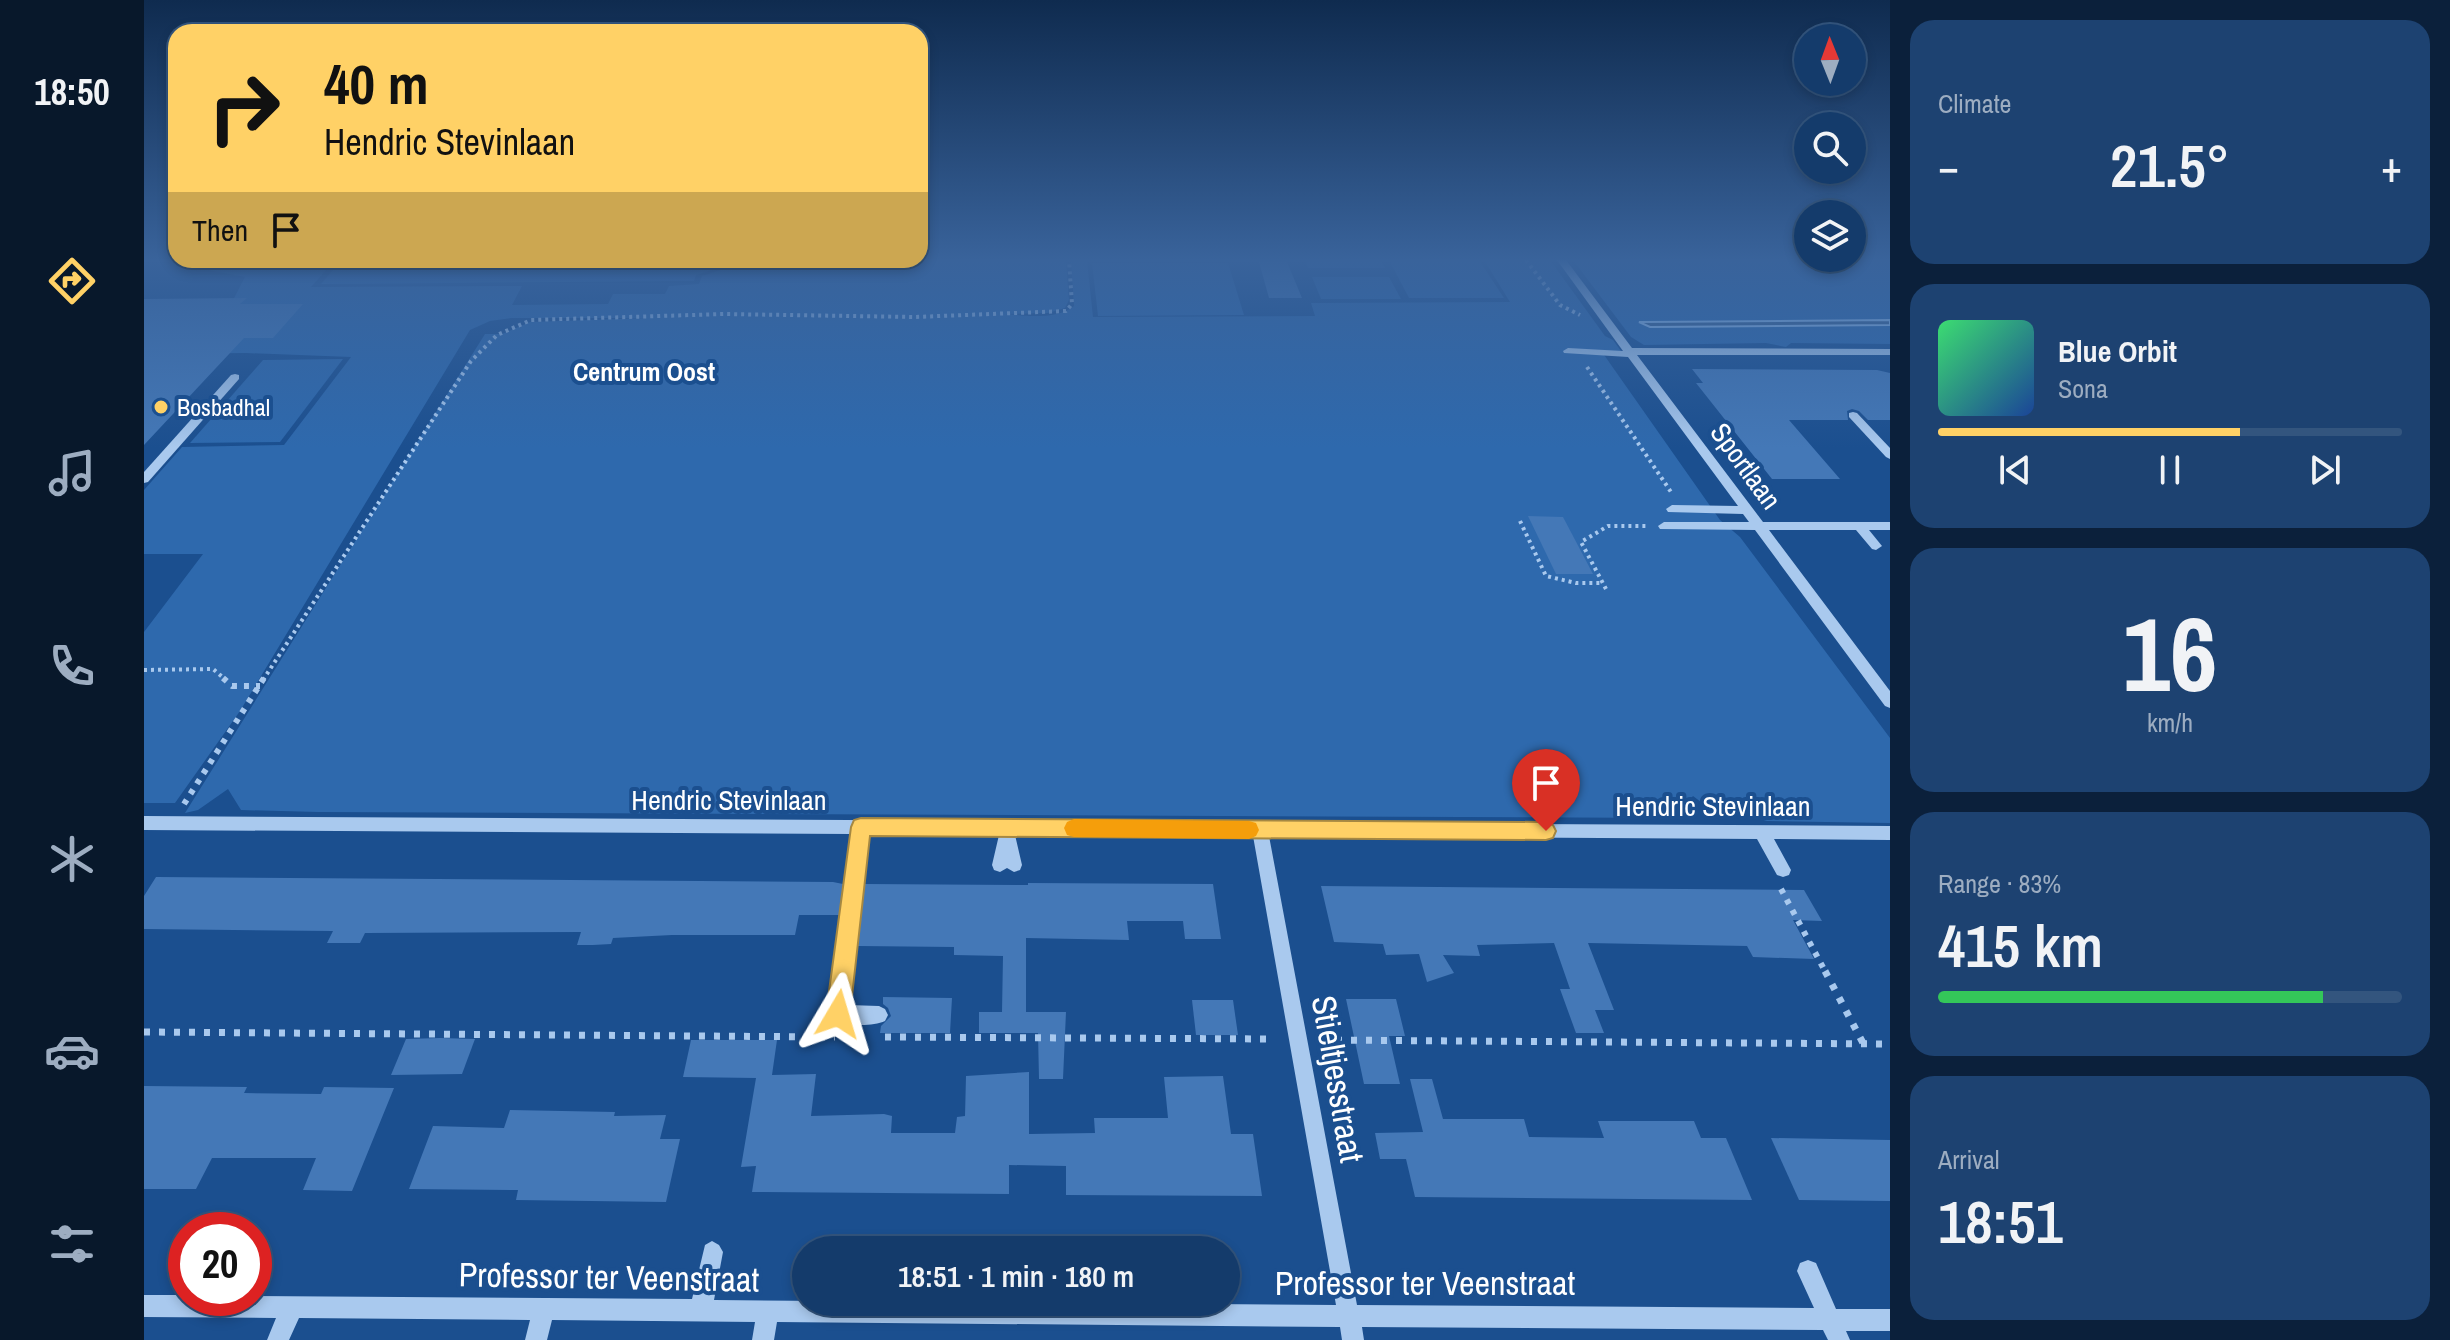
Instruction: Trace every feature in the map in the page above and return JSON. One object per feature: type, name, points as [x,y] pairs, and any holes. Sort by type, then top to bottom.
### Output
[{"type":"street","name":"Sportlaan","points":[[1609,323],[1890,702]]},
{"type":"street","points":[[1609,339],[1622,339]]},
{"type":"street","points":[[1573,352],[1890,352]]},
{"type":"street","points":[[144,479],[235,377]]},
{"type":"street","points":[[1853,415],[1890,455]]},
{"type":"street","points":[[1672,509],[1749,510]]},
{"type":"street","points":[[1664,526],[1890,526]]},
{"type":"street","points":[[1859,526],[1876,546]]},
{"type":"street","name":"Hendric Stevinlaan","points":[[144,823],[861,827],[1008,833],[1260,830],[1890,833]]},
{"type":"street","points":[[861,827],[838,1014],[879,1015]]},
{"type":"street","name":"Stieltjesstraat","points":[[1260,830],[1353,1340]]},
{"type":"street","points":[[1761,832],[1783,870]]},
{"type":"street","points":[[1007,865],[1008,833]]},
{"type":"street","points":[[701,1312],[712,1252]]},
{"type":"street","points":[[1808,1271],[1835,1330]]},
{"type":"street","name":"Professor ter Veenstraat","points":[[144,1306],[792,1313]]},
{"type":"street","points":[[278,1340],[292,1308]]},
{"type":"street","points":[[536,1340],[543,1311]]},
{"type":"street","points":[[763,1340],[767,1313]]},
{"type":"street","name":"Professor ter Veenstraat","points":[[1240,1313],[1835,1330],[1890,1320]]},
{"type":"path","points":[[193,790],[471,361],[487,343],[506,329],[524,323]]},
{"type":"path","points":[[1573,352],[1671,493]]},
{"type":"path","points":[[1520,521],[1546,576],[1605,586],[1581,542],[1608,526],[1664,526]]},
{"type":"path","points":[[144,670],[213,669],[232,686],[260,686]]},
{"type":"path","points":[[1781,889],[1863,1044]]},
{"type":"path","points":[[144,1032],[842,1037]]},
{"type":"path","points":[[874,1037],[1286,1039]]},
{"type":"path","points":[[1312,1040],[1890,1044]]},
{"type":"shaded area","points":[[197,323],[487,323],[470,330],[240,711],[175,803],[144,803],[144,632],[203,554],[144,554],[144,490],[182,447],[284,445],[351,357],[246,353],[144,354]]},
{"type":"shaded area","points":[[529,323],[1595,323],[1621,351],[1602,352],[1720,520],[1740,537],[1890,738],[1890,823],[1767,821],[1701,802],[1693,796],[1674,818],[318,812],[241,810],[228,789],[198,810],[185,813],[485,334],[502,334]]},
{"type":"shaded area","points":[[1620,323],[1643,323],[1650,327],[1890,325],[1890,344],[1791,343],[1786,347],[1766,343],[1644,345],[1631,337]]},
{"type":"shaded area","points":[[1640,323],[1890,323],[1890,325],[1650,327]]},
{"type":"shaded area","points":[[343,359],[280,442],[190,443],[263,360]]},
{"type":"building","points":[[144,323],[287,323],[273,338],[244,338],[144,445]]},
{"type":"building","points":[[1692,369],[1877,370],[1890,373],[1890,420],[1868,420],[1852,409],[1847,411],[1848,420],[1789,420],[1840,479],[1772,479],[1696,383],[1703,383]]},
{"type":"building","points":[[1528,516],[1563,517],[1593,574],[1556,574]]},
{"type":"building","points":[[156,877],[843,884],[839,915],[799,915],[795,935],[672,935],[613,938],[611,944],[577,945],[581,932],[365,933],[360,943],[327,943],[333,931],[144,929],[144,896]]},
{"type":"building","points":[[865,884],[1213,884],[1221,939],[1185,939],[1183,921],[1127,921],[1129,940],[1026,938],[1026,1012],[1066,1012],[1063,1079],[1039,1079],[1038,1033],[979,1033],[979,1012],[1002,1012],[1003,956],[954,955],[954,947],[858,946]]},
{"type":"building","points":[[1321,886],[1804,890],[1822,921],[1793,920],[1814,959],[1753,957],[1747,946],[1588,943],[1614,1010],[1595,1010],[1604,1033],[1576,1033],[1560,989],[1570,989],[1554,943],[1477,945],[1480,956],[1443,955],[1454,973],[1427,982],[1419,954],[1386,955],[1383,944],[1334,942]]},
{"type":"building","points":[[883,997],[952,998],[950,1033],[880,1033],[881,1026],[891,1016],[883,1004]]},
{"type":"building","points":[[1346,999],[1396,999],[1405,1036],[1389,1036],[1400,1084],[1364,1084]]},
{"type":"building","points":[[1192,1000],[1233,1000],[1238,1035],[1196,1035]]},
{"type":"building","points":[[406,1039],[475,1039],[462,1074],[391,1075]]},
{"type":"building","points":[[691,1040],[777,1040],[772,1075],[816,1074],[811,1116],[884,1114],[892,1116],[891,1133],[955,1133],[957,1117],[965,1116],[966,1076],[1029,1072],[1029,1134],[1095,1133],[1094,1118],[1168,1118],[1164,1077],[1223,1076],[1231,1134],[1253,1134],[1262,1196],[1066,1195],[1066,1166],[1009,1165],[1009,1194],[752,1192],[756,1166],[741,1167],[756,1078],[683,1077]]},
{"type":"building","points":[[1410,1079],[1432,1079],[1443,1119],[1524,1119],[1529,1137],[1604,1138],[1598,1121],[1694,1121],[1701,1138],[1726,1138],[1752,1200],[1415,1197],[1406,1159],[1380,1159],[1375,1133],[1423,1132]]},
{"type":"building","points":[[144,1086],[247,1087],[244,1093],[321,1094],[324,1087],[394,1088],[352,1191],[303,1190],[316,1158],[212,1158],[196,1189],[144,1189]]},
{"type":"building","points":[[510,1110],[615,1112],[614,1116],[666,1115],[660,1139],[680,1139],[666,1202],[516,1200],[518,1190],[409,1189],[433,1126],[504,1128]]},
{"type":"building","points":[[1771,1138],[1890,1140],[1890,1201],[1799,1200]]},
{"type":"slow traffic","points":[[1074,828],[1249,830]]},
{"type":"place","name":"Bosbadhal","points":[[161,407]]},
{"type":"district","name":"Centrum Oost","points":[[644,371]]},
{"type":"route","points":[[838,1014],[861,827],[1546,831]]}]
